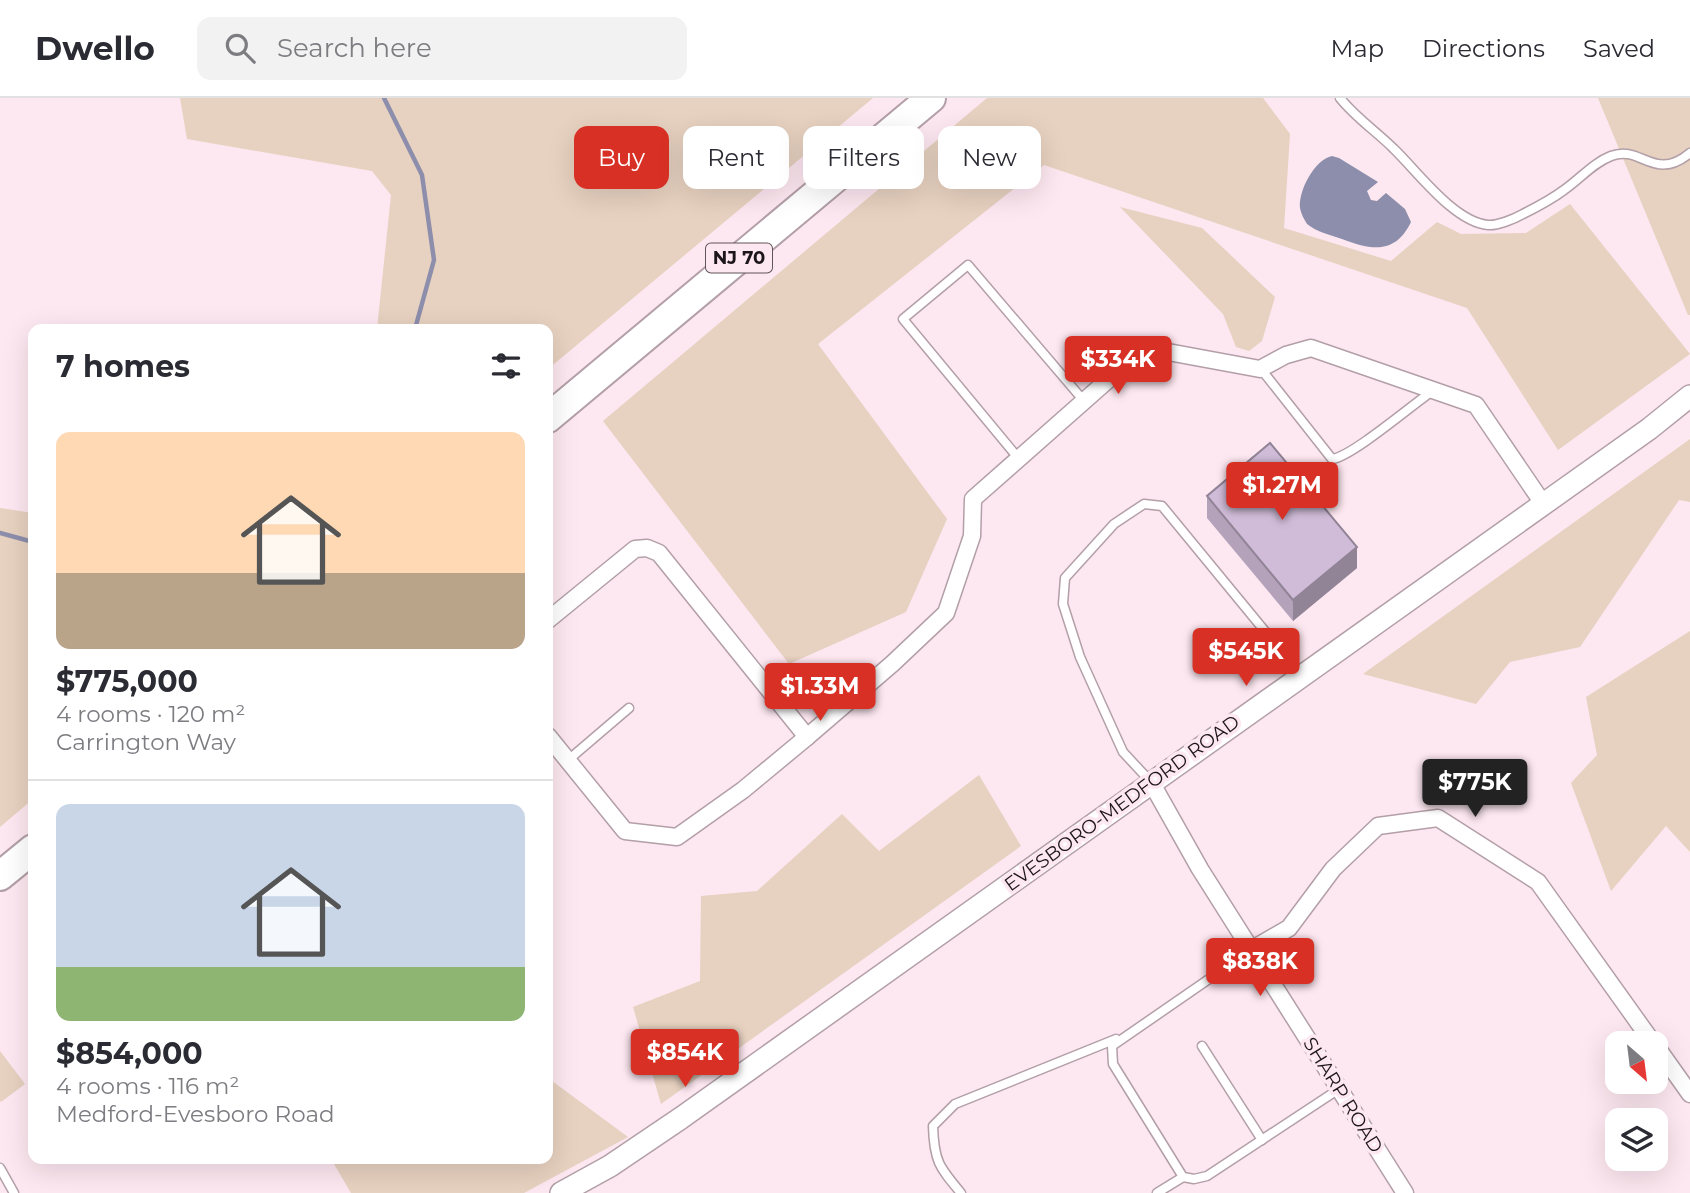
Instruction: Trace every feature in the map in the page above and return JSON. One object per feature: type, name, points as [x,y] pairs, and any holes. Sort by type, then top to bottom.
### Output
[{"type":"highway","name":"NJ 70","points":[[553,414],[931,98]]},
{"type":"highway","points":[[0,876],[28,853]]},
{"type":"street","points":[[553,743],[625,831],[645,836],[677,837],[743,790],[807,737],[892,664],[946,613],[972,536],[973,499],[1126,364],[1144,353],[1168,352],[1261,369],[1286,355],[1311,348],[1430,392],[1476,405],[1542,502]]},
{"type":"street","name":"EVESBORO-MEDFORD ROAD","points":[[561,1193],[610,1166],[826,1015],[1542,502],[1649,429],[1690,396]]},
{"type":"street","points":[[553,616],[635,549],[648,548],[659,553],[807,737]]},
{"type":"street","name":"SHARP ROAD","points":[[1151,782],[1251,950],[1405,1193]]},
{"type":"street","points":[[1251,950],[1289,928],[1333,869],[1378,826],[1438,818],[1538,882],[1645,1031]]},
{"type":"street","points":[[1668,1063],[1690,1094]]},
{"type":"lane","points":[[1340,98],[1353,114],[1393,148],[1427,184],[1468,219],[1489,226],[1520,216],[1564,190],[1600,160],[1617,153],[1666,167],[1677,164],[1690,153]]},
{"type":"lane","points":[[1019,459],[903,319],[968,265],[1084,401]]},
{"type":"lane","points":[[1261,369],[1332,459],[1361,443],[1430,392]]},
{"type":"lane","points":[[1151,782],[1123,752],[1080,657],[1063,604],[1065,578],[1114,524],[1144,504],[1162,506],[1301,675]]},
{"type":"lane","points":[[567,761],[629,708]]},
{"type":"lane","points":[[1183,1177],[1113,1064],[1112,1046],[1121,1037],[1251,950]]},
{"type":"lane","points":[[961,1193],[937,1164],[934,1151],[933,1126],[955,1104],[1121,1037]]},
{"type":"lane","points":[[1202,1046],[1262,1140]]},
{"type":"lane","points":[[1157,1193],[1183,1177],[1194,1179],[1207,1175],[1339,1089]]},
{"type":"lane","points":[[0,1168],[14,1193]]},
{"type":"shaded area","points":[[180,98],[873,98],[839,126],[803,126],[803,156],[789,168],[789,126],[683,126],[683,189],[764,189],[553,365],[553,324],[378,324],[391,195],[372,171],[187,139]]},
{"type":"shaded area","points":[[987,98],[1263,98],[1290,134],[1284,228],[1391,261],[1437,222],[1461,234],[1526,233],[1570,204],[1690,354],[1558,450],[1467,308],[1044,165],[1041,167],[1041,126],[954,126]]},
{"type":"shaded area","points":[[1598,98],[1690,98],[1690,315],[1688,315]]},
{"type":"shaded area","points":[[938,139],[938,189],[1014,189],[818,344],[947,519],[906,612],[789,664],[603,421],[879,189],[924,189],[924,151]]},
{"type":"shaded area","points":[[1120,207],[1202,228],[1275,297],[1262,341],[1249,351],[1236,347],[1223,314]]},
{"type":"shaded area","points":[[1690,439],[1690,502],[1679,500],[1580,647],[1510,662],[1476,704],[1363,674]]},
{"type":"shaded area","points":[[0,508],[28,512],[28,803],[0,827]]},
{"type":"shaded area","points":[[1690,631],[1690,852],[1666,826],[1611,891],[1571,783],[1597,755],[1586,697]]},
{"type":"shaded area","points":[[979,775],[1021,846],[661,1104],[633,1007],[700,981],[701,896],[757,891],[842,814],[879,851]]},
{"type":"shaded area","points":[[0,1051],[25,1084],[1,1102],[0,1101]]},
{"type":"shaded area","points":[[553,1082],[628,1137],[524,1193],[351,1193],[334,1164],[553,1164]]},
{"type":"water","points":[[1332,156],[1378,182],[1367,191],[1371,200],[1377,201],[1386,193],[1405,209],[1411,222],[1398,240],[1381,247],[1363,246],[1324,233],[1307,224],[1300,208],[1302,193],[1314,169]]},
{"type":"building","points":[[1270,443],[1357,547],[1293,600],[1207,496]]},
{"type":"waterway","points":[[384,98],[422,175],[434,260],[416,324]]},
{"type":"waterway","points":[[0,533],[28,541]]}]
